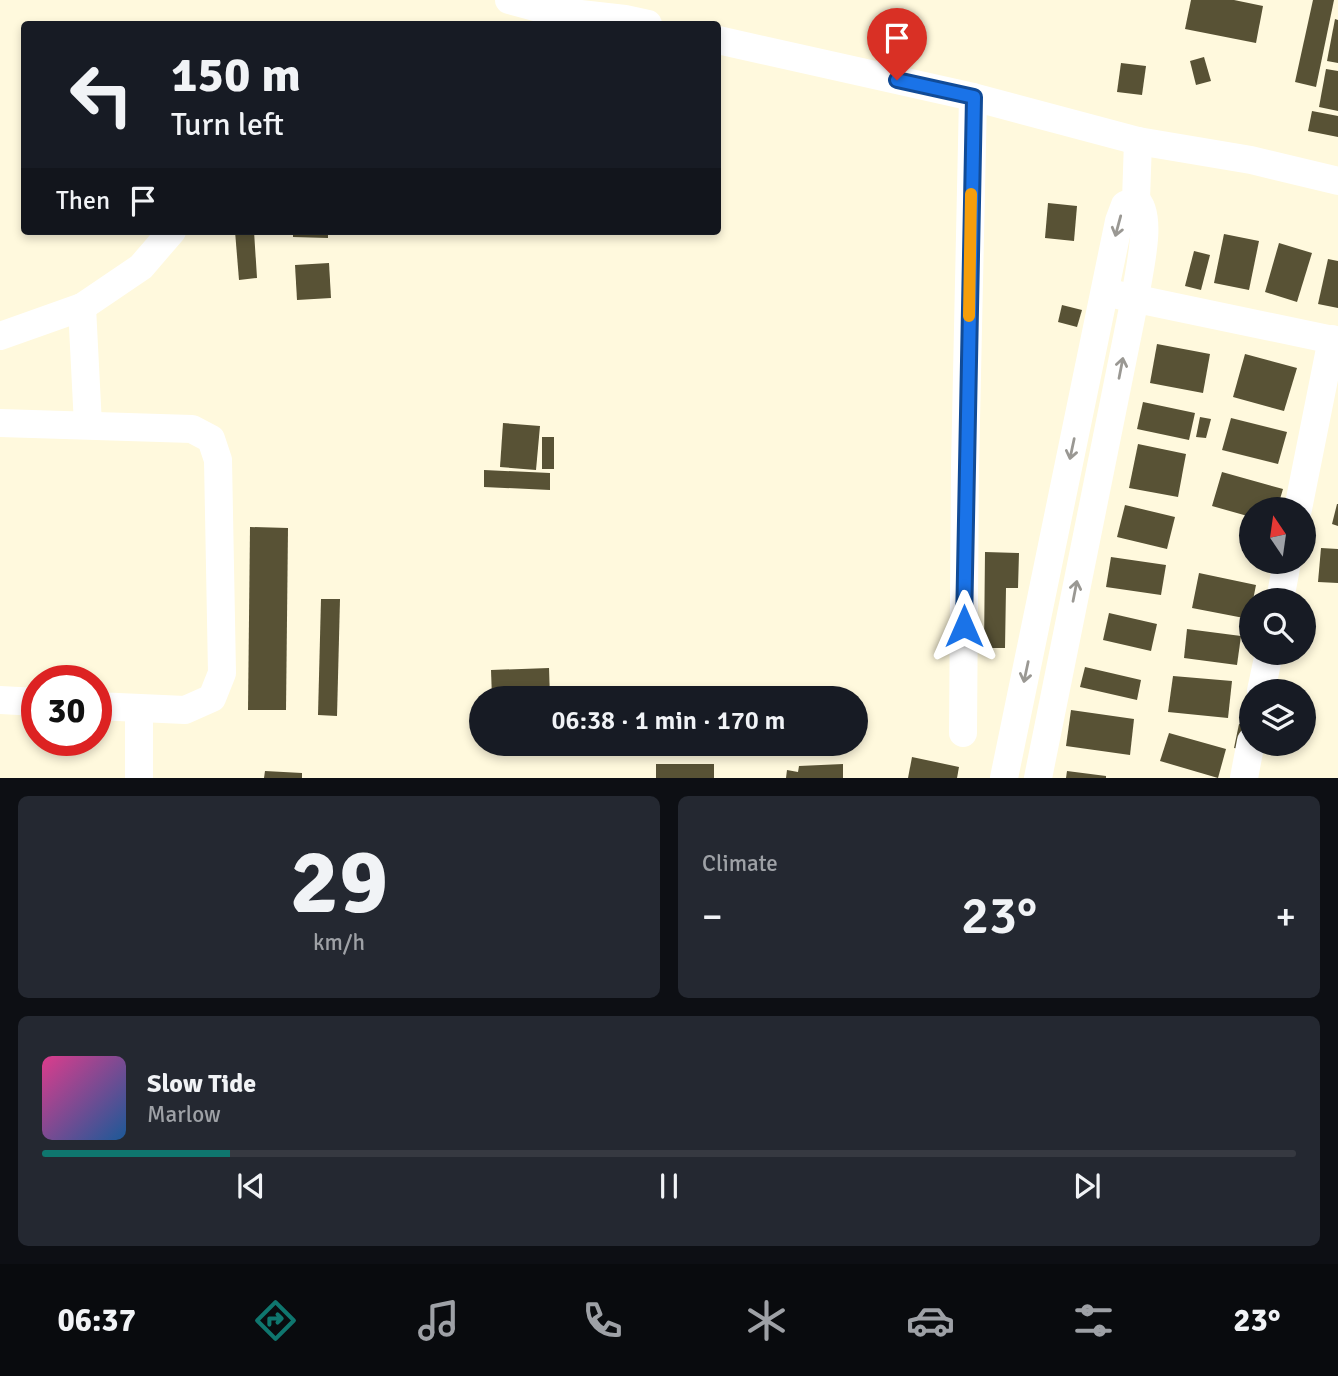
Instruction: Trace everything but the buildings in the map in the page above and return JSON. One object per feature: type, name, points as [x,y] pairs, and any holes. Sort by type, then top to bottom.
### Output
[{"type":"street","points":[[509,0],[634,21]]},
{"type":"street","points":[[721,41],[974,97],[1138,141],[1251,160],[1338,181]]},
{"type":"street","points":[[963,733],[965,467],[974,97]]},
{"type":"street","points":[[1038,778],[1135,298],[1145,221],[1142,206],[1136,200],[1138,141]]},
{"type":"street","points":[[1004,778],[1119,221],[1125,205],[1136,200]]},
{"type":"street","points":[[0,336],[82,307],[141,267],[169,235]]},
{"type":"street","points":[[1104,293],[1335,340],[1301,497]]},
{"type":"street","points":[[82,307],[88,425]]},
{"type":"street","points":[[0,423],[192,429],[211,439],[218,460],[222,673],[212,698],[185,710],[112,707]]},
{"type":"street","points":[[0,700],[21,701]]},
{"type":"street","points":[[139,709],[139,778]]},
{"type":"street","points":[[1244,778],[1248,756]]},
{"type":"slow traffic","points":[[969,316],[971,194]]},
{"type":"route","points":[[897,80],[974,97],[964,626]]}]
